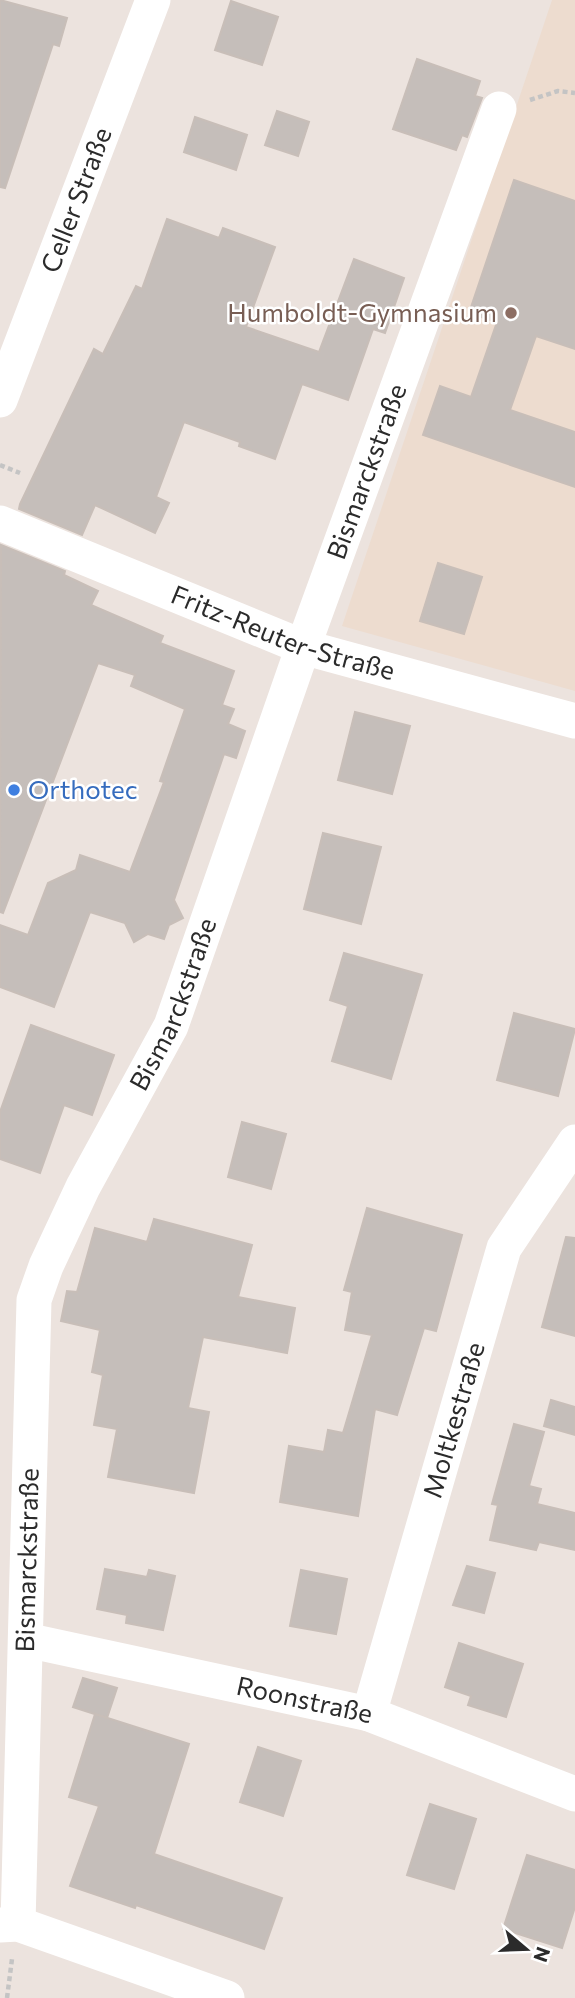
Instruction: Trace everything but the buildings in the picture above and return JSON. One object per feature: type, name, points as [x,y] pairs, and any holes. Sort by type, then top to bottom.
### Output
[{"type":"street","name":"Celler Straße","points":[[0,400],[153,0]]},
{"type":"street","name":"Bismarckstraße","points":[[9,1924],[26,1640],[34,1300],[46,1266],[83,1187],[171,1026],[303,647],[499,109]]},
{"type":"street","name":"Fritz-Reuter-Straße","points":[[0,523],[303,647],[575,721]]},
{"type":"street","name":"Moltkestraße","points":[[369,1714],[504,1248],[575,1142]]},
{"type":"street","name":"Roonstraße","points":[[26,1640],[369,1714],[575,1794]]},
{"type":"street","points":[[9,1924],[227,1998]]},
{"type":"path","points":[[499,109],[558,91],[575,93]]},
{"type":"path","points":[[0,465],[20,473]]},
{"type":"shaded area","name":"Humboldt-Gymnasium","points":[[552,0],[575,0],[575,691],[342,626]]},
{"type":"place","name":"Humboldt-Gymnasium","points":[[511,313]]},
{"type":"place","name":"Orthotec","points":[[14,790]]}]
